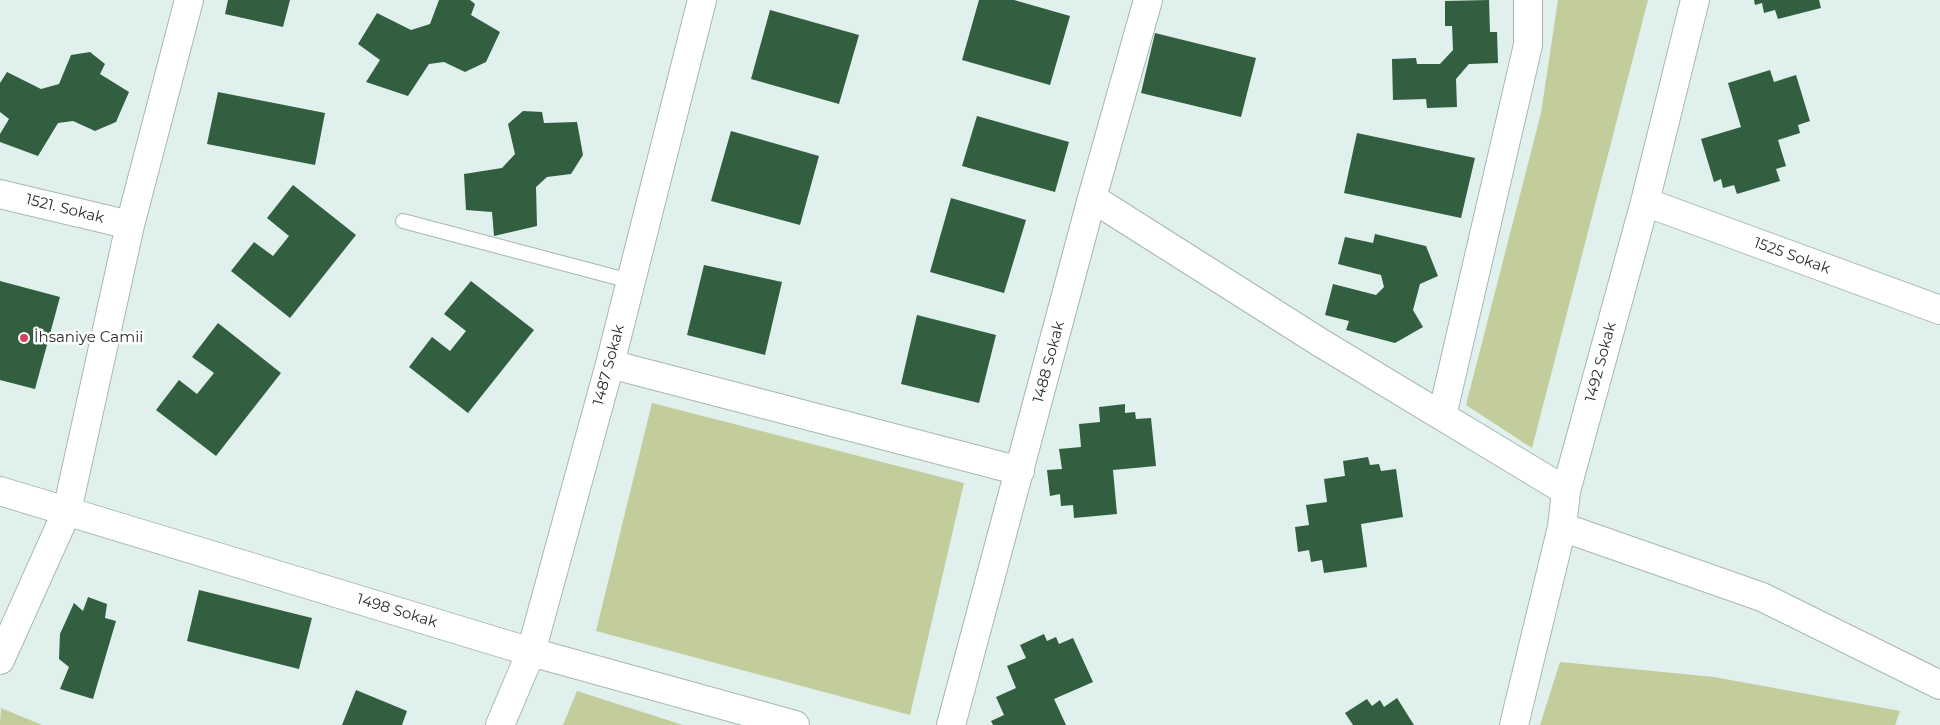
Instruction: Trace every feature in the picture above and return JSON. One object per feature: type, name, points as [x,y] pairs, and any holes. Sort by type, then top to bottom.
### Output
[{"type":"street","points":[[0,660],[67,511],[130,225],[189,0]]},
{"type":"street","name":"1487 Sokak","points":[[500,725],[531,652],[610,364],[702,0]]},
{"type":"street","name":"1488 Sokak","points":[[951,725],[1092,198],[1148,0]]},
{"type":"street","points":[[1442,416],[1528,46],[1528,0]]},
{"type":"street","name":"1492 Sokak","points":[[1514,725],[1562,527],[1566,491],[1645,202],[1695,0]]},
{"type":"street","name":"1521. Sokak","points":[[0,194],[130,225]]},
{"type":"street","points":[[1092,198],[1321,343],[1566,491]]},
{"type":"street","name":"1525 Sokak","points":[[1645,202],[1940,310]]},
{"type":"street","points":[[610,364],[1020,471]]},
{"type":"street","name":"1498 Sokak","points":[[0,490],[531,652],[795,725]]},
{"type":"street","points":[[1562,527],[1762,596],[1940,685]]},
{"type":"lane","points":[[404,221],[630,281]]},
{"type":"green space","points":[[1558,0],[1648,0],[1532,448],[1466,405],[1541,113]]},
{"type":"green space","points":[[652,403],[964,483],[910,715],[596,631]]},
{"type":"green space","points":[[1560,662],[1714,677],[1900,711],[1895,725],[1540,725]]},
{"type":"green space","points":[[577,691],[683,725],[563,725]]},
{"type":"green space","points":[[1,708],[42,725],[0,725]]},
{"type":"building","points":[[228,0],[290,0],[283,27],[225,14]]},
{"type":"building","points":[[439,0],[470,0],[475,4],[471,15],[500,32],[486,62],[465,72],[444,62],[429,64],[408,96],[366,82],[380,60],[358,44],[377,13],[411,30],[430,24]]},
{"type":"building","points":[[979,0],[1014,0],[1070,16],[1050,85],[962,60]]},
{"type":"building","points":[[1489,0],[1490,32],[1497,32],[1498,63],[1469,64],[1456,79],[1457,107],[1427,108],[1426,99],[1393,100],[1392,59],[1416,58],[1417,64],[1440,64],[1453,50],[1452,26],[1445,26],[1445,1]]},
{"type":"building","points":[[1754,0],[1819,0],[1821,8],[1778,19],[1775,10],[1764,13],[1762,3],[1755,5]]},
{"type":"building","points":[[770,10],[859,35],[839,104],[751,79]]},
{"type":"building","points":[[1155,33],[1256,58],[1241,117],[1141,93]]},
{"type":"building","points":[[90,52],[105,64],[100,74],[129,92],[116,122],[95,131],[73,121],[58,123],[38,156],[0,142],[0,134],[9,119],[0,112],[0,83],[7,72],[41,89],[59,84],[71,55]]},
{"type":"building","points":[[1770,70],[1774,82],[1796,75],[1810,121],[1798,125],[1800,133],[1778,140],[1786,166],[1776,169],[1780,181],[1737,194],[1734,185],[1723,188],[1721,179],[1714,182],[1701,139],[1741,127],[1728,83]]},
{"type":"building","points":[[218,92],[325,113],[315,165],[207,144]]},
{"type":"building","points":[[523,111],[542,112],[544,123],[577,122],[583,155],[571,174],[547,177],[536,187],[537,226],[494,236],[492,212],[466,210],[464,174],[502,168],[515,154],[508,124]]},
{"type":"building","points":[[977,116],[1069,142],[1055,192],[962,166]]},
{"type":"building","points":[[731,131],[819,156],[800,225],[711,201]]},
{"type":"building","points":[[1357,133],[1475,158],[1461,218],[1344,193]]},
{"type":"building","points":[[293,185],[356,235],[290,318],[231,271],[254,242],[273,256],[289,236],[267,218]]},
{"type":"building","points":[[951,198],[1026,220],[1004,293],[930,272]]},
{"type":"building","points":[[1375,234],[1426,246],[1438,276],[1420,284],[1413,310],[1423,327],[1395,343],[1346,330],[1349,321],[1325,315],[1333,284],[1376,295],[1384,287],[1381,275],[1338,264],[1345,237],[1373,243]]},
{"type":"building","points":[[704,265],[782,282],[765,355],[687,335]]},
{"type":"building","name":"İhsaniye Camii","points":[[0,281],[60,297],[35,389],[0,380]]},
{"type":"building","points":[[471,281],[534,330],[468,413],[409,367],[432,337],[450,351],[466,331],[444,314]]},
{"type":"building","points":[[917,315],[996,335],[979,403],[901,384]]},
{"type":"building","points":[[218,323],[281,373],[216,456],[156,410],[179,380],[197,394],[214,373],[192,357]]},
{"type":"building","points":[[1125,404],[1125,413],[1135,412],[1136,419],[1151,418],[1156,466],[1113,470],[1117,514],[1074,518],[1073,505],[1061,506],[1060,494],[1050,496],[1047,470],[1062,469],[1059,449],[1081,447],[1079,424],[1100,422],[1099,407]]},
{"type":"building","points":[[1368,457],[1370,465],[1379,464],[1381,471],[1396,469],[1403,517],[1361,524],[1367,567],[1324,573],[1322,560],[1311,562],[1309,550],[1298,552],[1295,527],[1309,525],[1306,505],[1327,502],[1324,479],[1345,476],[1343,461]]},
{"type":"building","points":[[199,590],[312,618],[299,669],[187,641]]},
{"type":"building","points":[[88,597],[107,604],[105,618],[116,621],[93,699],[60,689],[69,667],[59,659],[60,634],[74,603],[83,611]]},
{"type":"building","points":[[1044,634],[1047,641],[1056,637],[1059,644],[1073,638],[1093,682],[1054,699],[1066,725],[993,725],[991,721],[1004,715],[996,697],[1016,688],[1007,666],[1026,658],[1020,645]]},
{"type":"building","points":[[356,690],[407,711],[402,725],[342,725]]},
{"type":"building","points":[[1397,698],[1414,725],[1353,725],[1345,713],[1367,699],[1372,706],[1380,700],[1384,707]]},
{"type":"place","name":"İhsaniye Camii","points":[[24,338]]}]
